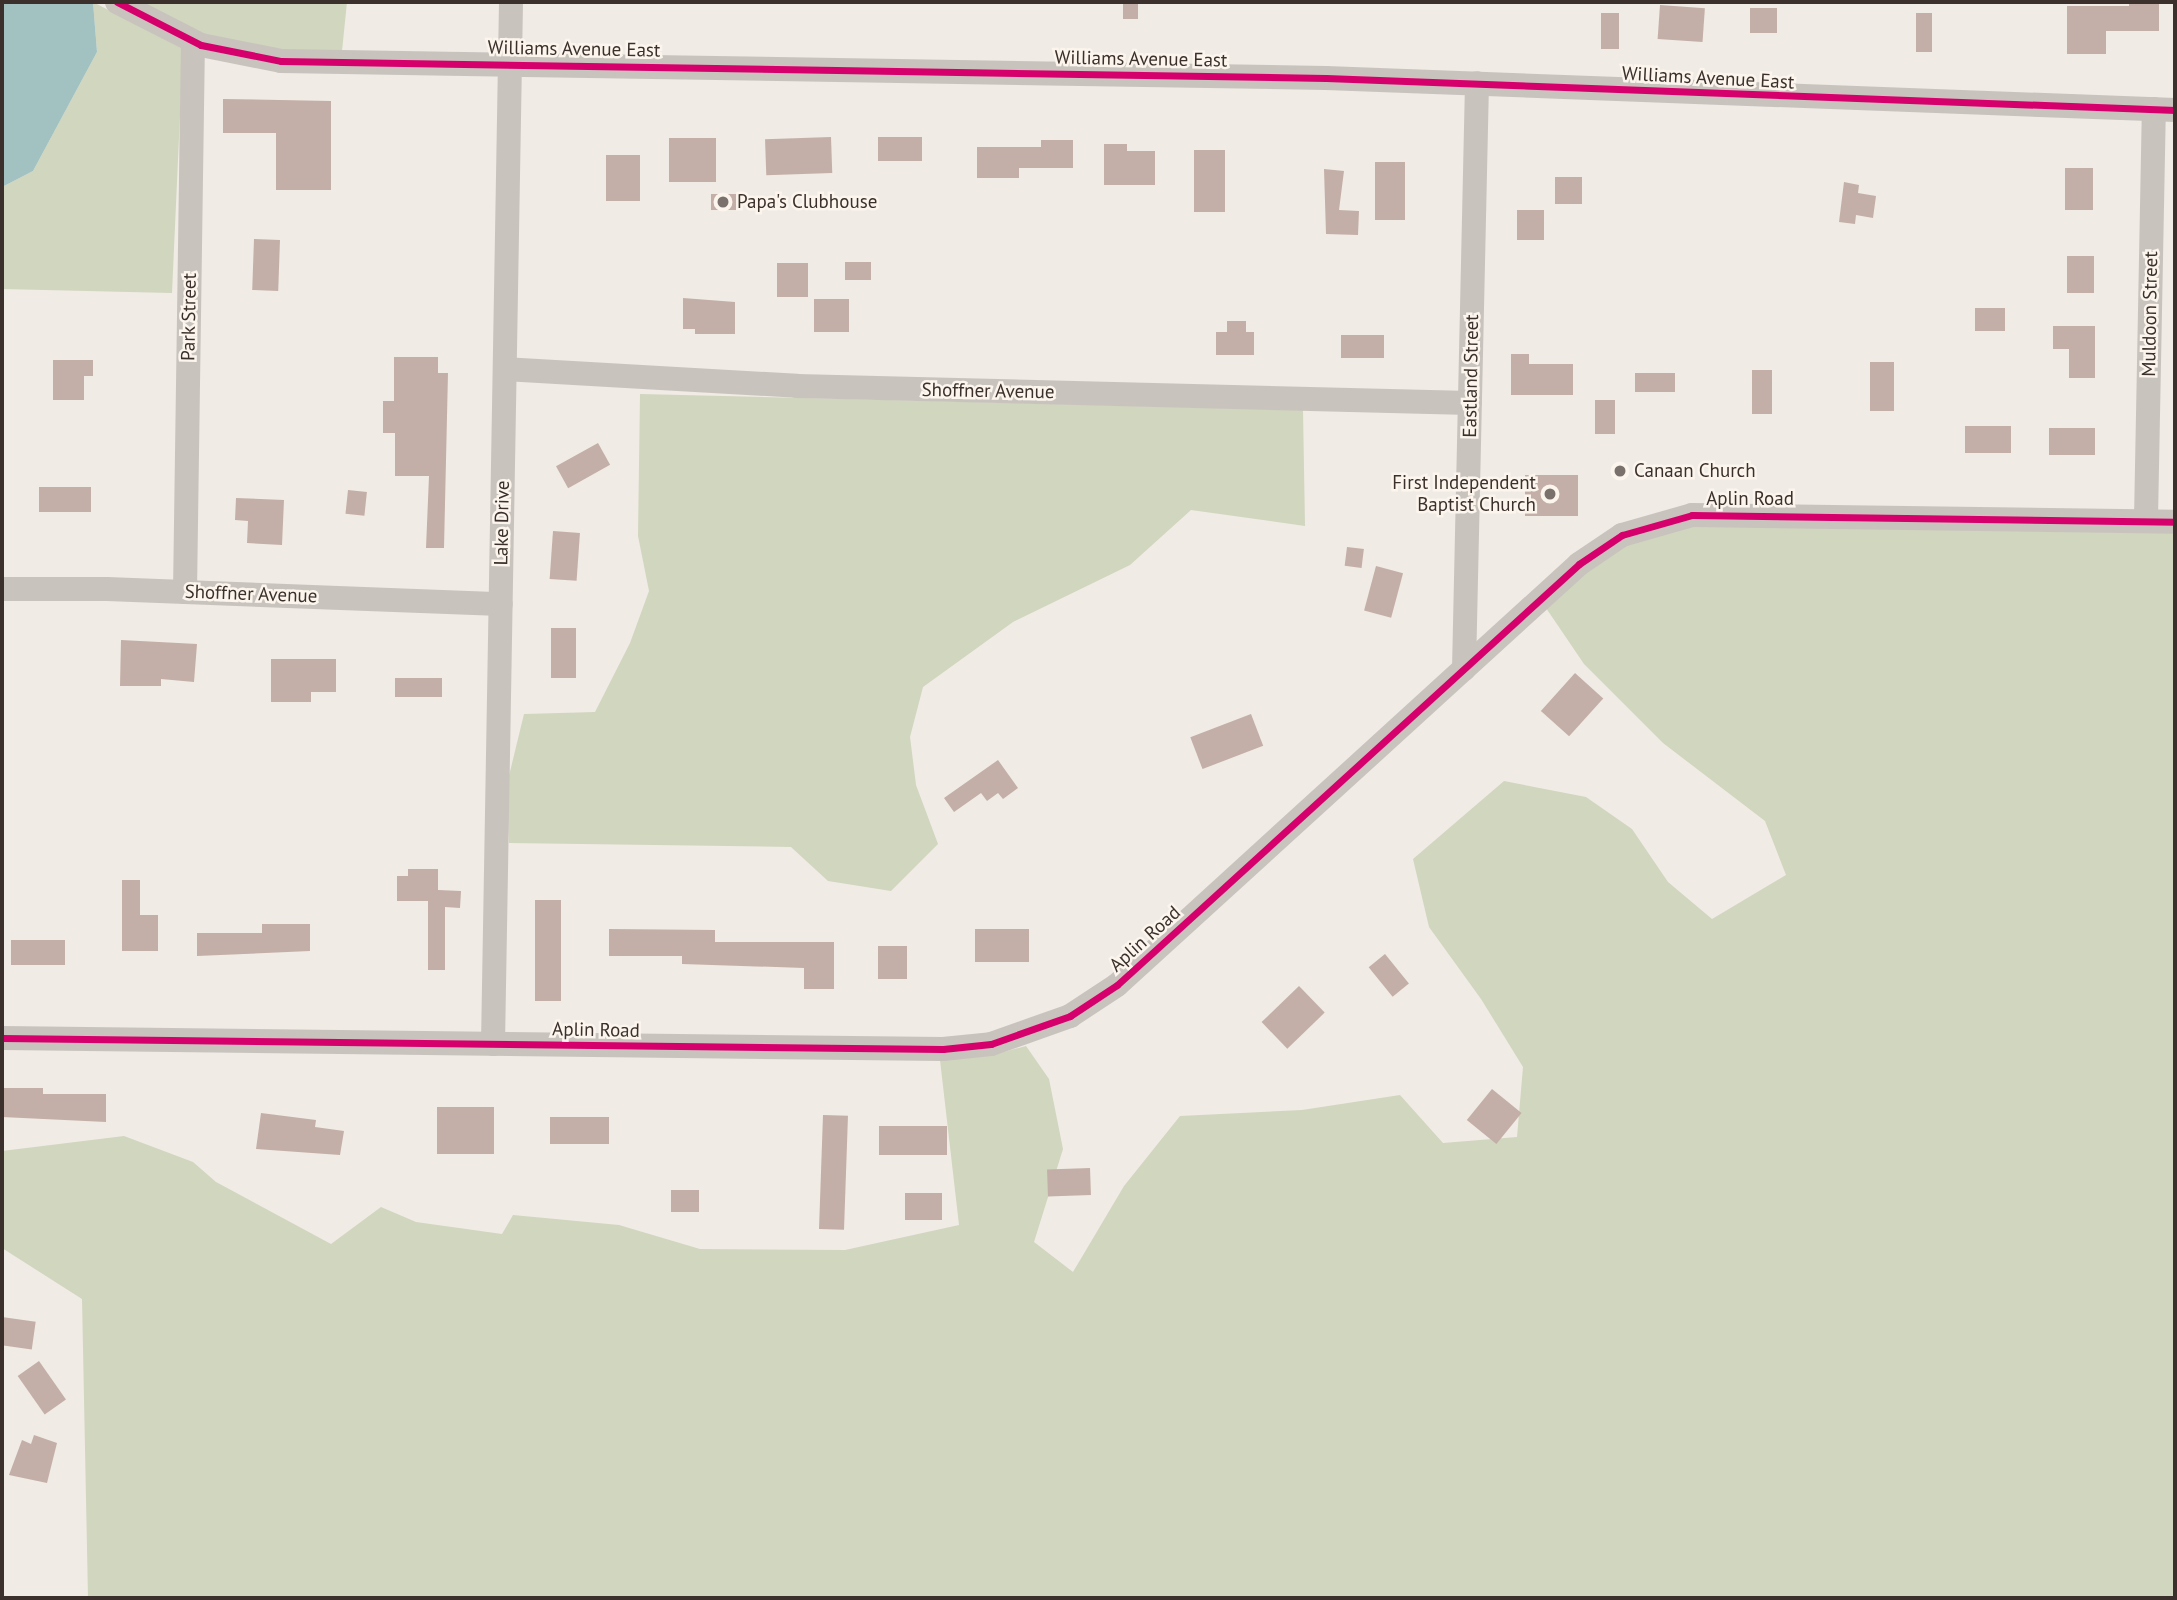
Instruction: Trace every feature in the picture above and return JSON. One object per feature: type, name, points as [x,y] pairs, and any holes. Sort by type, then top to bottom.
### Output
[{"type":"street","name":"Williams Avenue East","points":[[117,2],[193,42],[281,61],[509,63],[1477,83],[2165,109]]},
{"type":"street","name":"Lake Drive","points":[[494,1044],[511,2]]},
{"type":"street","name":"Park Street","points":[[185,592],[193,42]]},
{"type":"street","name":"Eastland Street","points":[[1464,669],[1477,83]]},
{"type":"street","name":"Muldoon Street","points":[[2146,519],[2165,109]]},
{"type":"street","name":"Shoffner Avenue","points":[[505,369],[797,386],[1471,404]]},
{"type":"street","name":"Aplin Road","points":[[2,1038],[956,1049],[1031,1033],[1085,1008],[1117,985],[1592,553],[1622,535],[1667,519],[1766,514],[2146,519],[2175,522]]},
{"type":"street","name":"Shoffner Avenue","points":[[2,589],[185,592],[500,604]]},
{"type":"green space","points":[[93,2],[183,49],[172,293],[2,289],[2,187],[33,171],[97,52]]},
{"type":"green space","points":[[139,2],[347,2],[342,51],[282,50],[203,34]]},
{"type":"green space","points":[[640,394],[1303,410],[1305,526],[1191,510],[1130,565],[1013,622],[923,687],[910,737],[916,785],[938,844],[891,891],[828,881],[791,847],[509,843],[507,784],[524,714],[595,712],[630,643],[649,591],[638,536]]},
{"type":"green space","points":[[1693,526],[2175,533],[2175,1598],[88,1598],[82,1299],[2,1248],[2,1151],[124,1136],[193,1162],[216,1182],[331,1244],[381,1207],[416,1222],[502,1234],[513,1215],[619,1225],[700,1249],[845,1250],[959,1225],[940,1060],[992,1055],[1026,1046],[1049,1079],[1063,1149],[1034,1242],[1073,1272],[1124,1186],[1180,1116],[1302,1110],[1400,1095],[1443,1143],[1517,1137],[1523,1067],[1481,999],[1429,927],[1413,859],[1504,781],[1586,797],[1632,829],[1668,882],[1712,919],[1786,875],[1765,821],[1663,743],[1584,664],[1546,608],[1585,573],[1626,545]]},
{"type":"water","points":[[2,2],[93,2],[97,52],[33,171],[2,187]]},
{"type":"building","points":[[1123,2],[1138,2],[1138,19],[1123,19]]},
{"type":"building","points":[[2129,2],[2159,2],[2159,31],[2106,31],[2106,54],[2067,54],[2067,6],[2129,6]]},
{"type":"building","points":[[1660,5],[1705,8],[1703,42],[1658,39]]},
{"type":"building","points":[[1750,8],[1777,8],[1777,33],[1750,33]]},
{"type":"building","points":[[1601,13],[1619,13],[1619,49],[1601,49]]},
{"type":"building","points":[[1916,13],[1932,13],[1932,52],[1916,52]]},
{"type":"building","points":[[223,99],[331,101],[331,190],[276,190],[276,133],[223,133]]},
{"type":"building","points":[[831,137],[832,173],[766,175],[765,139]]},
{"type":"building","points":[[878,137],[922,137],[922,161],[878,161]]},
{"type":"building","points":[[669,138],[716,138],[716,182],[669,182]]},
{"type":"building","points":[[1041,140],[1073,140],[1073,168],[1019,168],[1019,178],[977,178],[977,147],[1041,147]]},
{"type":"building","points":[[1104,144],[1127,144],[1127,151],[1155,151],[1155,185],[1104,185]]},
{"type":"building","points":[[1194,150],[1225,150],[1225,212],[1194,212]]},
{"type":"building","points":[[606,155],[640,155],[640,201],[606,201]]},
{"type":"building","points":[[1375,162],[1405,162],[1405,220],[1375,220]]},
{"type":"building","points":[[2065,168],[2093,168],[2093,210],[2065,210]]},
{"type":"building","points":[[1324,169],[1344,171],[1339,210],[1359,211],[1358,235],[1326,234]]},
{"type":"building","points":[[1555,177],[1582,177],[1582,204],[1555,204]]},
{"type":"building","points":[[1844,182],[1859,185],[1858,193],[1876,196],[1873,218],[1856,215],[1855,224],[1839,222]]},
{"type":"building","name":"Papa's Clubhouse","points":[[711,194],[736,194],[736,210],[711,210]]},
{"type":"building","points":[[1517,210],[1544,210],[1544,240],[1517,240]]},
{"type":"building","points":[[254,239],[280,240],[278,291],[252,290]]},
{"type":"building","points":[[2067,256],[2094,256],[2094,293],[2067,293]]},
{"type":"building","points":[[845,262],[871,262],[871,280],[845,280]]},
{"type":"building","points":[[777,263],[808,263],[808,297],[777,297]]},
{"type":"building","points":[[683,298],[735,302],[735,334],[695,334],[695,329],[683,329]]},
{"type":"building","points":[[814,299],[849,299],[849,332],[814,332]]},
{"type":"building","points":[[1975,308],[2005,308],[2005,331],[1975,331]]},
{"type":"building","points":[[1227,321],[1246,321],[1246,332],[1254,332],[1254,355],[1216,355],[1216,332],[1227,332]]},
{"type":"building","points":[[2053,326],[2095,326],[2095,378],[2069,378],[2069,349],[2053,349]]},
{"type":"building","points":[[1341,335],[1384,335],[1384,358],[1341,358]]},
{"type":"building","points":[[1511,354],[1529,354],[1529,364],[1573,364],[1573,395],[1511,395]]},
{"type":"building","points":[[394,357],[438,357],[438,373],[448,373],[444,548],[426,548],[429,476],[395,476],[395,433],[383,433],[383,401],[394,401]]},
{"type":"building","points":[[53,360],[93,360],[93,376],[84,376],[84,400],[53,400]]},
{"type":"building","points":[[1870,362],[1894,362],[1894,411],[1870,411]]},
{"type":"building","points":[[1752,370],[1772,370],[1772,414],[1752,414]]},
{"type":"building","points":[[1635,373],[1675,373],[1675,392],[1635,392]]},
{"type":"building","points":[[1595,400],[1615,400],[1615,434],[1595,434]]},
{"type":"building","points":[[1965,426],[2011,426],[2011,453],[1965,453]]},
{"type":"building","points":[[2049,428],[2095,428],[2095,455],[2049,455]]},
{"type":"building","points":[[598,443],[610,465],[568,488],[556,466]]},
{"type":"building","points":[[1525,475],[1578,475],[1578,516],[1525,516]]},
{"type":"building","points":[[39,487],[91,487],[91,512],[39,512]]},
{"type":"building","points":[[348,490],[367,492],[364,516],[345,514]]},
{"type":"building","points":[[236,498],[284,500],[282,545],[247,543],[248,521],[235,520]]},
{"type":"building","points":[[553,531],[580,533],[577,581],[550,579]]},
{"type":"building","points":[[1347,547],[1364,549],[1362,568],[1345,566]]},
{"type":"building","points":[[1376,566],[1403,573],[1391,618],[1364,610]]},
{"type":"building","points":[[551,628],[576,628],[576,678],[551,678]]},
{"type":"building","points":[[121,640],[197,644],[194,682],[161,679],[161,686],[120,686]]},
{"type":"building","points":[[271,659],[336,659],[336,692],[311,692],[311,702],[271,702]]},
{"type":"building","points":[[1575,673],[1603,698],[1569,736],[1541,711]]},
{"type":"building","points":[[395,678],[442,678],[442,697],[395,697]]},
{"type":"building","points":[[1251,714],[1263,746],[1203,769],[1190,737]]},
{"type":"building","points":[[998,760],[1018,788],[1003,799],[998,793],[987,801],[981,793],[954,812],[944,798]]},
{"type":"building","points":[[408,869],[438,869],[438,890],[461,891],[460,908],[445,907],[445,970],[428,970],[428,901],[397,901],[397,876],[408,876]]},
{"type":"building","points":[[122,880],[140,880],[140,915],[158,915],[158,951],[122,951]]},
{"type":"building","points":[[535,900],[561,900],[561,1001],[535,1001]]},
{"type":"building","points":[[262,924],[310,924],[310,951],[197,956],[197,933],[262,933]]},
{"type":"building","points":[[609,929],[715,930],[715,942],[834,942],[834,989],[804,989],[804,968],[682,964],[682,956],[609,956]]},
{"type":"building","points":[[975,929],[1029,929],[1029,962],[975,962]]},
{"type":"building","points":[[11,940],[65,940],[65,965],[11,965]]},
{"type":"building","points":[[878,946],[907,946],[907,979],[878,979]]},
{"type":"building","points":[[1385,954],[1409,984],[1393,997],[1369,967]]},
{"type":"building","points":[[1299,986],[1325,1013],[1287,1049],[1262,1022]]},
{"type":"building","points":[[2,1088],[43,1088],[43,1094],[106,1094],[106,1122],[2,1117]]},
{"type":"building","points":[[1492,1089],[1522,1113],[1496,1144],[1467,1120]]},
{"type":"building","points":[[437,1107],[494,1107],[494,1154],[437,1154]]},
{"type":"building","points":[[261,1113],[316,1120],[315,1127],[344,1131],[340,1155],[256,1149]]},
{"type":"building","points":[[823,1115],[848,1116],[844,1230],[819,1229]]},
{"type":"building","points":[[550,1117],[609,1117],[609,1144],[550,1144]]},
{"type":"building","points":[[879,1126],[947,1126],[947,1155],[879,1155]]},
{"type":"building","points":[[1090,1168],[1091,1195],[1048,1196],[1047,1170]]},
{"type":"building","points":[[671,1190],[699,1190],[699,1212],[671,1212]]},
{"type":"building","points":[[905,1193],[942,1193],[942,1220],[905,1220]]},
{"type":"building","points":[[2,1317],[36,1322],[32,1349],[2,1345]]},
{"type":"building","points":[[39,1361],[66,1400],[45,1414],[18,1376]]},
{"type":"building","points":[[34,1435],[57,1443],[47,1483],[9,1475],[22,1440],[31,1444]]},
{"type":"cycle path","points":[[117,2],[201,45],[281,61],[1326,78],[2175,110]]},
{"type":"cycle path","points":[[2,1038],[943,1049],[991,1044],[1070,1016],[1117,985],[1579,564],[1622,535],[1692,515],[2175,522]]},
{"type":"place","name":"Papa's Clubhouse","points":[[723,202]]},
{"type":"place","name":"Canaan Church","points":[[1620,471]]},
{"type":"place","name":"First Independent Baptist Church","points":[[1550,494]]}]
